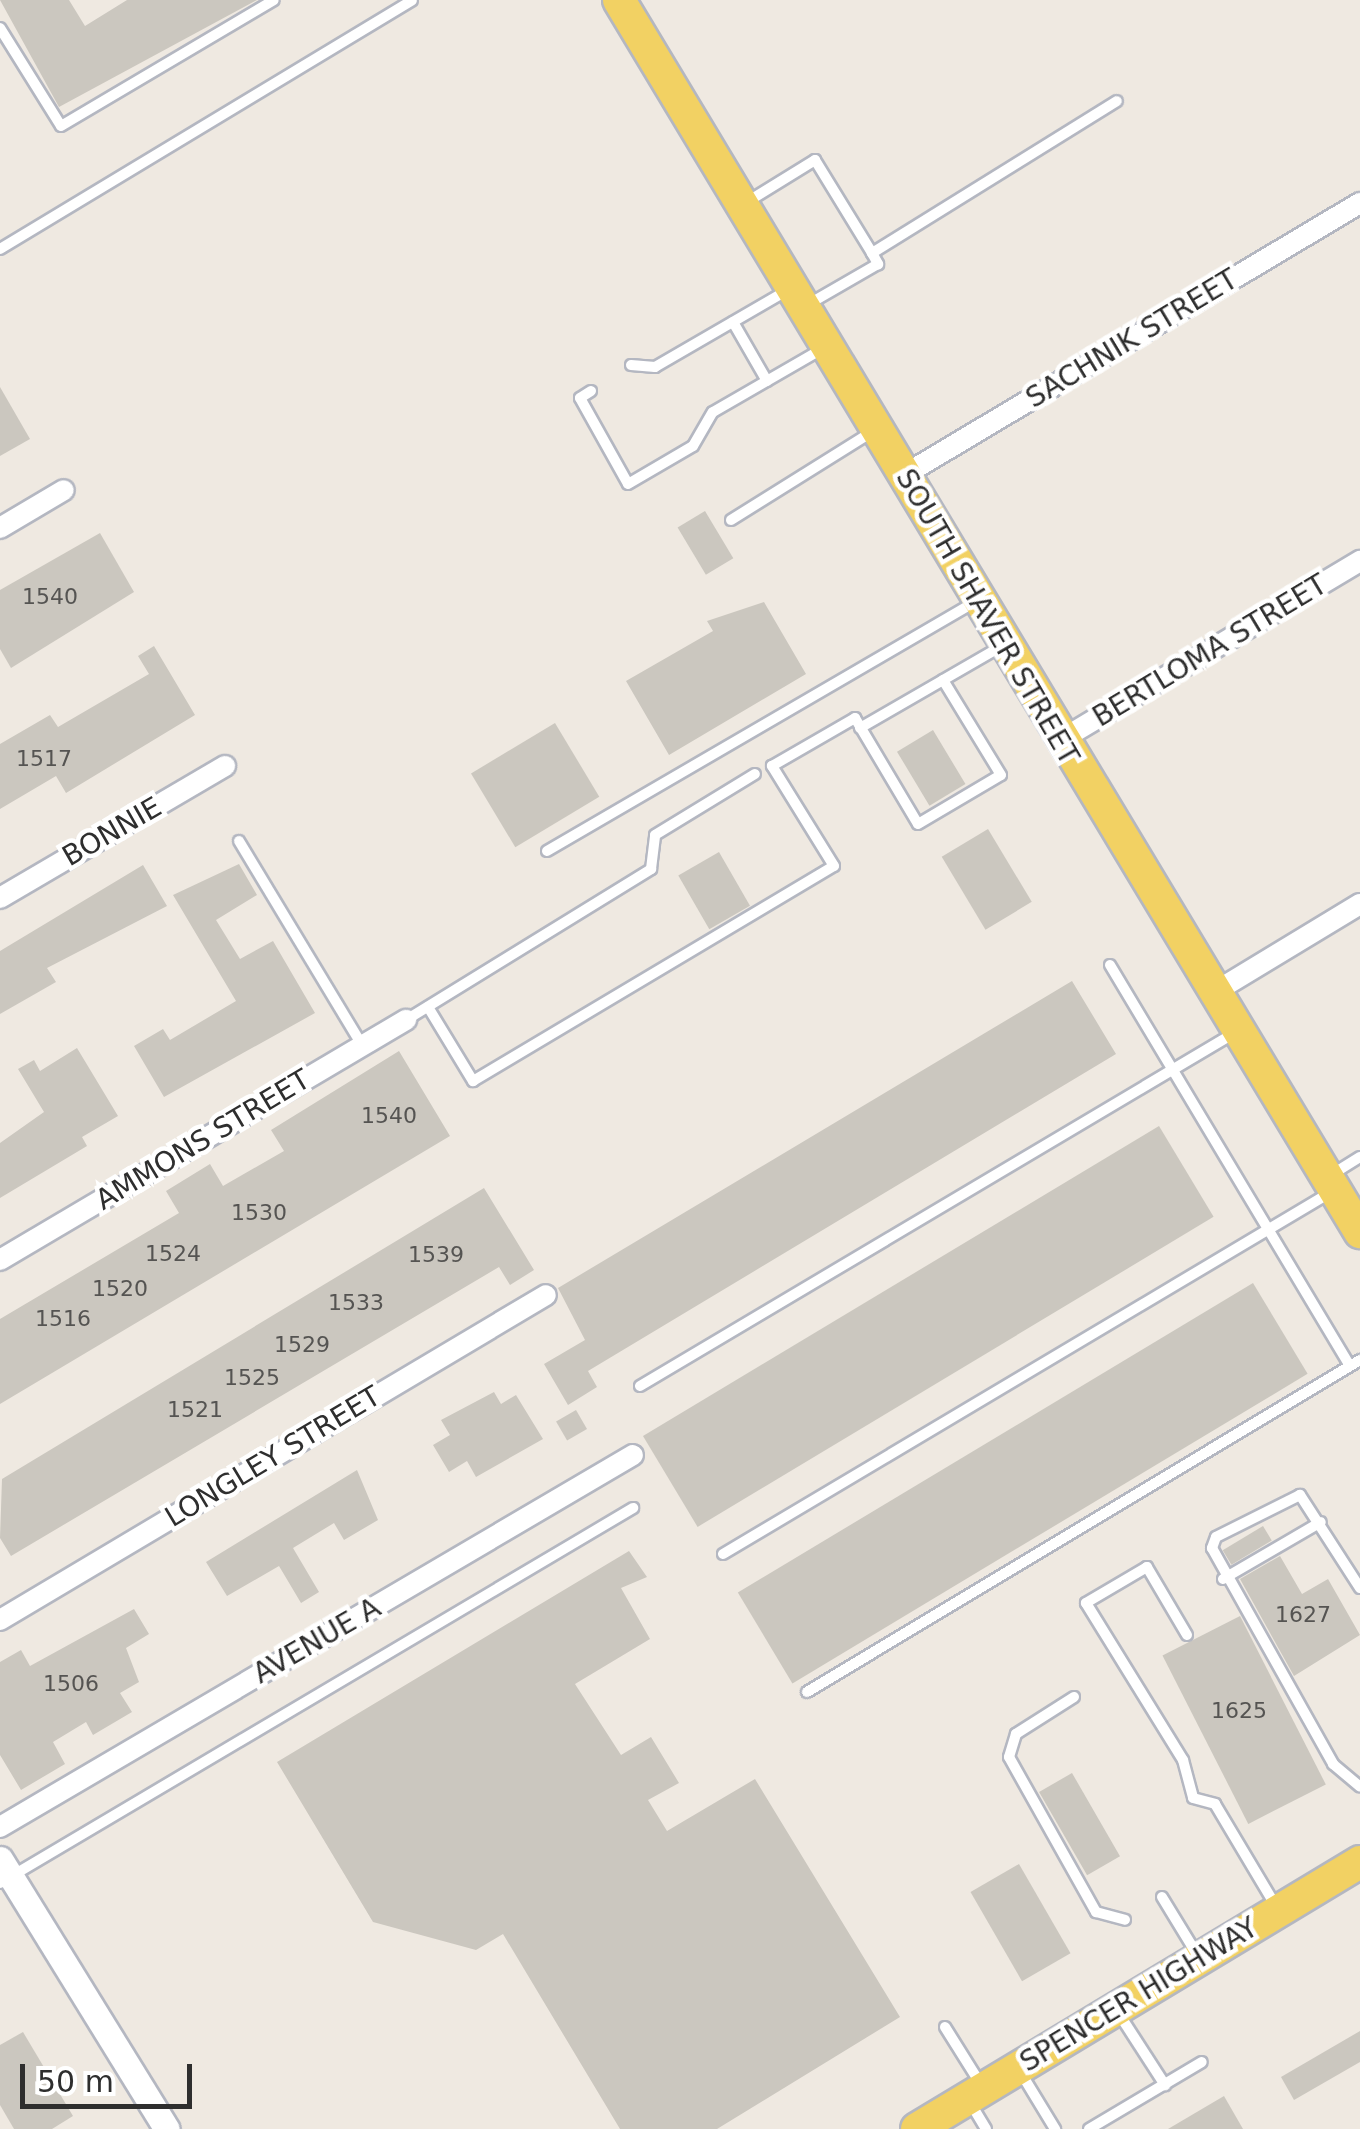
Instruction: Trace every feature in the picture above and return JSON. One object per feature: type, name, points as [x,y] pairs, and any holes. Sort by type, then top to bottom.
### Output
[{"type":"main road","name":"SOUTH SHAVER STREET","points":[[618,0],[1059,740],[1360,1232]]},
{"type":"main road","name":"SPENCER HIGHWAY","points":[[917,2129],[1360,1862]]},
{"type":"street","name":"SACHNIK STREET","points":[[904,475],[1360,203]]},
{"type":"street","points":[[0,528],[64,490]]},
{"type":"street","name":"BERTLOMA STREET","points":[[1059,740],[1360,561]]},
{"type":"street","name":"BONNIE","points":[[0,898],[225,766]]},
{"type":"street","points":[[1213,993],[1360,904]]},
{"type":"street","name":"AMMONS STREET","points":[[0,1260],[406,1020]]},
{"type":"street","name":"LONGLEY STREET","points":[[0,1620],[546,1295]]},
{"type":"street","name":"AVENUE A","points":[[0,1827],[633,1455]]},
{"type":"street","points":[[3,1872],[167,2129]]},
{"type":"lane","points":[[0,28],[61,126],[274,0]]},
{"type":"lane","points":[[0,249],[412,0]]},
{"type":"lane","points":[[872,253],[1117,101]]},
{"type":"lane","points":[[632,366],[655,367],[733,322],[878,264],[815,160],[742,205]]},
{"type":"lane","points":[[733,322],[767,381]]},
{"type":"lane","points":[[591,391],[580,398],[628,484],[694,446],[713,412],[827,346]]},
{"type":"lane","points":[[732,520],[877,429]]},
{"type":"lane","points":[[547,850],[977,600]]},
{"type":"lane","points":[[860,728],[1004,645]]},
{"type":"lane","points":[[428,1007],[473,1081],[834,866],[772,766],[855,718],[918,824],[1001,775],[944,680]]},
{"type":"lane","points":[[406,1020],[651,870],[655,835],[755,774]]},
{"type":"lane","points":[[239,840],[363,1046]]},
{"type":"lane","points":[[807,1692],[1354,1362],[1268,1230],[1110,965]]},
{"type":"lane","points":[[640,1386],[1236,1032]]},
{"type":"lane","points":[[723,1554],[1268,1230],[1360,1157]]},
{"type":"lane","points":[[1360,1588],[1308,1500],[1287,1496],[1216,1537],[1212,1561],[1333,1764],[1360,1787]]},
{"type":"lane","points":[[3,1872],[633,1508]]},
{"type":"lane","points":[[1223,1579],[1320,1522]]},
{"type":"lane","points":[[1187,1635],[1146,1567],[1086,1603],[1183,1760],[1193,1798],[1215,1804],[1279,1911]]},
{"type":"lane","points":[[1074,1697],[1016,1734],[1009,1757],[1096,1912],[1125,1920]]},
{"type":"lane","points":[[1162,1897],[1199,1959]]},
{"type":"lane","points":[[1116,2009],[1165,2084]]},
{"type":"lane","points":[[945,2028],[976,2094],[986,2129]]},
{"type":"lane","points":[[1089,2129],[1202,2062]]},
{"type":"lane","points":[[1018,2068],[1055,2129]]},
{"type":"building","points":[[0,0],[69,0],[85,26],[127,0],[257,0],[59,107]]},
{"type":"building","points":[[0,387],[30,439],[0,456]]},
{"type":"building","points":[[705,511],[733,558],[706,575],[678,527]]},
{"type":"building","points":[[100,533],[134,592],[11,668],[0,649],[0,590]]},
{"type":"building","points":[[764,602],[806,674],[669,755],[626,681],[713,631],[707,621]]},
{"type":"building","points":[[154,646],[195,715],[66,793],[56,776],[0,809],[0,744],[50,715],[58,727],[149,674],[138,656]]},
{"type":"building","points":[[555,723],[599,797],[515,847],[471,773]]},
{"type":"building","points":[[933,730],[965,784],[929,806],[897,752]]},
{"type":"building","points":[[988,829],[1032,902],[985,930],[942,857]]},
{"type":"building","points":[[719,852],[750,906],[709,929],[678,875]]},
{"type":"building","points":[[239,864],[257,895],[216,920],[240,959],[273,941],[315,1013],[164,1097],[134,1046],[163,1029],[170,1040],[236,1001],[173,895]]},
{"type":"building","points":[[143,865],[167,906],[47,968],[56,982],[0,1014],[0,951]]},
{"type":"building","points":[[1072,981],[1116,1054],[588,1371],[597,1387],[568,1405],[544,1364],[585,1340],[558,1288]]},
{"type":"building","points":[[77,1048],[118,1116],[82,1137],[87,1146],[0,1198],[0,1143],[44,1112],[18,1069],[34,1060],[40,1071]]},
{"type":"building","points":[[399,1051],[450,1136],[0,1404],[0,1319],[179,1213],[166,1191],[210,1164],[223,1186],[284,1151],[271,1130]]},
{"type":"building","points":[[1159,1126],[1214,1217],[698,1527],[643,1436]]},
{"type":"building","points":[[484,1188],[534,1270],[510,1285],[499,1267],[11,1556],[0,1538],[2,1479]]},
{"type":"building","points":[[1253,1283],[1308,1374],[792,1683],[738,1593]]},
{"type":"building","points":[[494,1392],[501,1404],[516,1395],[543,1439],[476,1477],[467,1461],[449,1472],[433,1445],[450,1435],[441,1420]]},
{"type":"building","points":[[576,1410],[587,1429],[567,1441],[556,1422]]},
{"type":"building","points":[[357,1470],[378,1520],[344,1540],[334,1523],[293,1548],[319,1592],[301,1603],[279,1566],[227,1596],[206,1562]]},
{"type":"building","points":[[1263,1526],[1272,1541],[1231,1565],[1223,1550]]},
{"type":"building","points":[[629,1551],[647,1577],[621,1588],[650,1639],[575,1684],[621,1755],[651,1737],[679,1783],[648,1800],[667,1831],[755,1779],[900,2017],[717,2129],[620,2129],[503,1934],[476,1950],[373,1922],[277,1762]]},
{"type":"building","points":[[1280,1556],[1302,1594],[1328,1579],[1360,1635],[1294,1676],[1240,1579]]},
{"type":"building","points":[[134,1609],[149,1634],[126,1648],[139,1682],[120,1693],[132,1712],[93,1735],[86,1722],[53,1742],[65,1764],[21,1790],[0,1755],[0,1662],[21,1650],[30,1666]]},
{"type":"building","points":[[1240,1616],[1326,1784],[1248,1824],[1162,1655]]},
{"type":"building","points":[[1072,1773],[1120,1856],[1087,1875],[1039,1792]]},
{"type":"building","points":[[1019,1864],[1070,1953],[1022,1981],[971,1892]]},
{"type":"building","points":[[1360,2031],[1360,2062],[1294,2100],[1281,2077]]},
{"type":"building","points":[[23,2032],[73,2116],[52,2129],[14,2129],[0,2105],[0,2045]]},
{"type":"building","points":[[1224,2096],[1243,2129],[1168,2129]]}]
